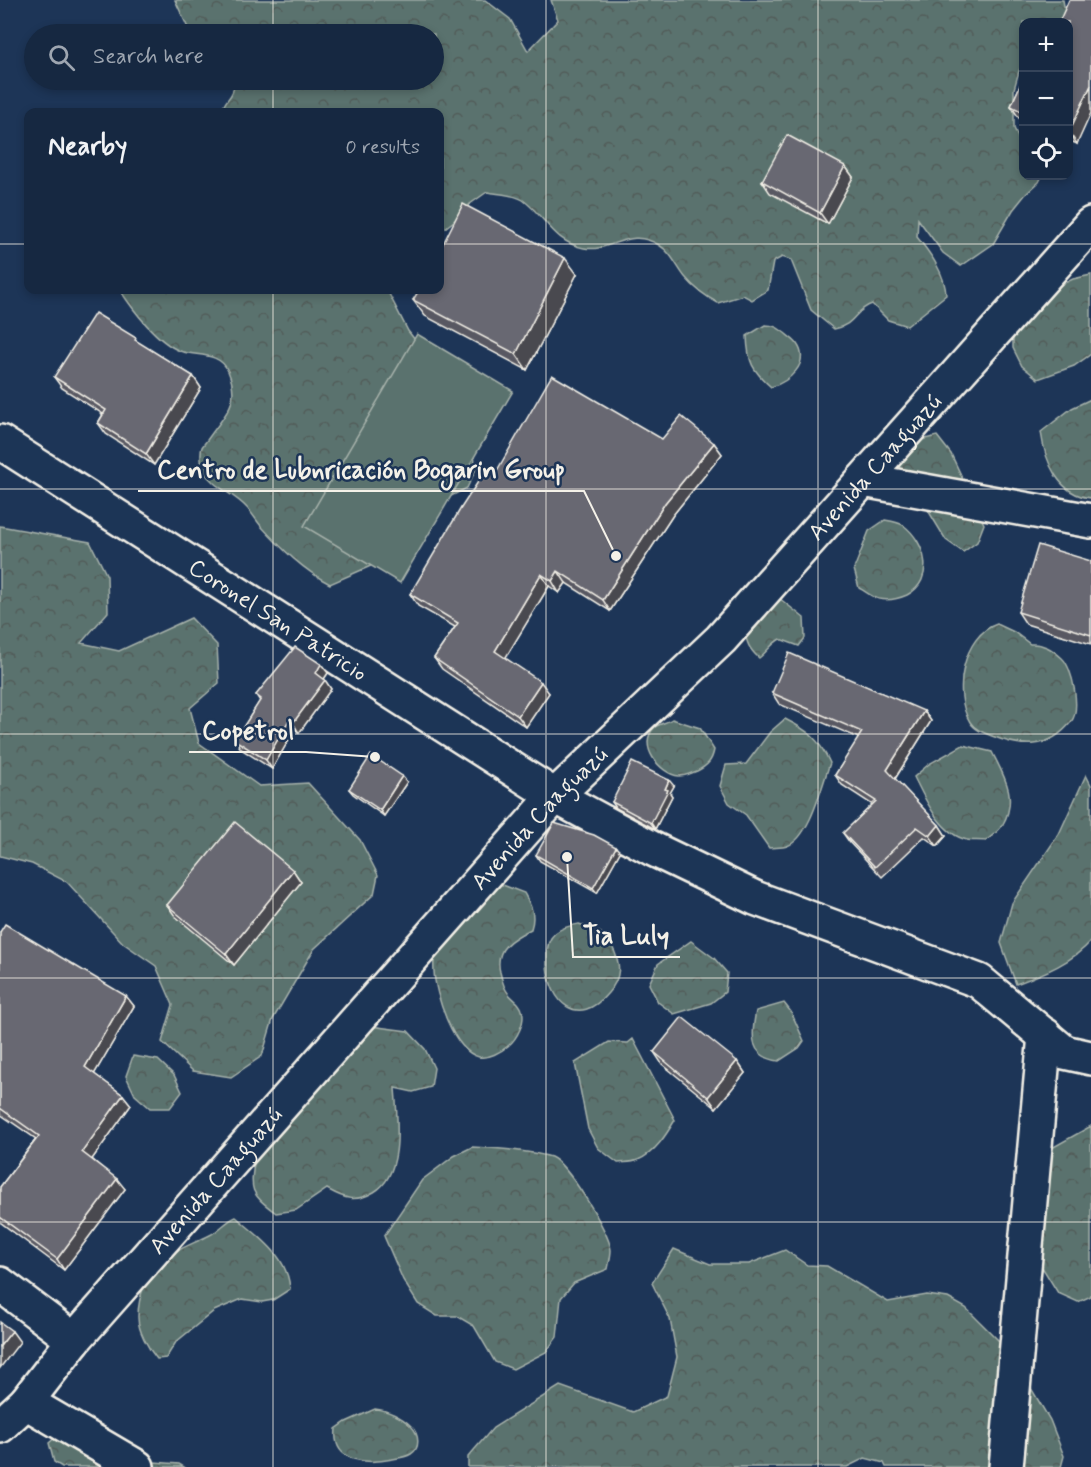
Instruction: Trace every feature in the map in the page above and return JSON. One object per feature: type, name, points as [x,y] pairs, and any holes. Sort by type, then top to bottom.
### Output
[{"type":"street","name":"Avenida Caaguazú","points":[[0,1426],[26,1402],[74,1340],[555,796],[721,639],[1091,224]]},
{"type":"street","name":"Coronel San Patricio","points":[[0,442],[555,796],[653,849],[755,898],[979,981],[1064,1052],[1091,1058]]},
{"type":"street","points":[[863,480],[1091,521]]},
{"type":"street","points":[[1006,1467],[1045,1035]]},
{"type":"street","points":[[0,1284],[74,1340]]},
{"type":"street","points":[[26,1402],[137,1467]]},
{"type":"green space","points":[[175,0],[485,0],[510,19],[528,51],[558,20],[551,0],[1063,0],[1065,11],[1062,18],[1019,18],[1019,71],[1014,89],[1014,128],[1019,139],[1019,180],[1040,180],[1039,182],[1013,210],[993,244],[961,266],[943,253],[918,219],[917,237],[940,271],[946,295],[907,326],[888,320],[872,304],[847,324],[834,329],[811,310],[791,260],[782,257],[773,262],[768,290],[752,300],[743,295],[718,303],[693,285],[659,245],[638,238],[594,249],[573,245],[557,235],[531,207],[515,196],[487,192],[444,228],[444,108],[223,108],[233,90],[444,90],[444,24],[186,24]]},
{"type":"green space","points":[[1091,275],[1091,354],[1074,366],[1038,379],[1022,366],[1013,348],[1013,327],[1036,296],[1073,279]]},
{"type":"green space","points":[[123,294],[389,294],[408,331],[419,345],[473,449],[476,469],[467,488],[451,496],[382,561],[330,584],[302,566],[285,551],[242,503],[212,481],[203,470],[202,447],[226,413],[232,399],[232,382],[224,365],[213,357],[186,353],[171,347],[139,316]]},
{"type":"green space","points":[[765,325],[781,330],[795,341],[801,351],[796,371],[778,385],[771,387],[759,376],[752,365],[747,336]]},
{"type":"green space","points":[[417,334],[513,391],[400,583],[304,526]]},
{"type":"green space","points":[[1091,399],[1091,498],[1070,490],[1055,475],[1046,454],[1041,432],[1072,408]]},
{"type":"green space","points":[[937,436],[951,454],[984,524],[977,542],[963,552],[946,540],[923,502],[887,465],[917,441]]},
{"type":"green space","points":[[885,520],[901,524],[911,532],[922,551],[925,571],[916,588],[907,595],[890,600],[877,598],[859,588],[854,569],[869,531]]},
{"type":"green space","points":[[0,526],[90,542],[107,576],[108,612],[81,643],[119,651],[191,618],[217,645],[219,683],[190,708],[199,743],[259,786],[308,783],[360,840],[378,875],[374,894],[314,949],[273,1019],[262,1056],[231,1077],[193,1071],[162,1042],[173,1005],[156,966],[123,943],[67,882],[32,864],[0,856]]},
{"type":"green space","points":[[779,598],[804,618],[805,638],[799,646],[780,639],[759,658],[749,646],[745,630]]},
{"type":"green space","points":[[997,624],[1014,632],[1030,644],[1039,644],[1051,649],[1066,663],[1074,689],[1074,716],[1063,731],[1054,738],[1034,744],[1014,743],[986,734],[970,722],[962,696],[964,666],[976,640],[985,630]]},
{"type":"green space","points":[[672,719],[700,728],[714,750],[706,765],[684,776],[665,770],[653,758],[649,750],[650,734],[655,727]]},
{"type":"green space","points":[[785,719],[812,736],[830,763],[814,810],[802,833],[787,846],[769,848],[746,815],[729,803],[720,786],[726,765],[746,764],[770,732]]},
{"type":"green space","points":[[963,745],[992,752],[1008,787],[1009,805],[1003,824],[986,841],[967,840],[949,831],[934,814],[914,777],[929,764]]},
{"type":"green space","points":[[1086,775],[1091,785],[1091,941],[1066,962],[1016,984],[1001,943],[1012,903],[1059,834]]},
{"type":"green space","points":[[492,881],[524,893],[531,906],[533,919],[531,929],[512,940],[502,950],[499,964],[505,988],[522,1010],[523,1019],[520,1030],[515,1039],[505,1048],[494,1055],[479,1057],[470,1053],[461,1044],[442,1007],[435,981],[435,940]]},
{"type":"green space","points":[[579,924],[608,938],[619,970],[613,987],[597,1004],[576,1010],[567,1007],[554,990],[549,979],[547,954],[548,944],[557,932]]},
{"type":"green space","points":[[691,941],[714,958],[727,973],[725,992],[711,1003],[674,1014],[658,1002],[649,984],[658,964]]},
{"type":"green space","points":[[784,1003],[791,1012],[804,1041],[799,1048],[779,1061],[769,1059],[757,1050],[754,1044],[753,1029],[756,1011]]},
{"type":"green space","points":[[370,1026],[408,1031],[425,1049],[434,1068],[431,1087],[413,1092],[395,1088],[397,1145],[391,1172],[384,1184],[361,1198],[350,1198],[327,1189],[296,1210],[276,1213],[256,1195],[254,1190],[252,1177],[255,1157]]},
{"type":"green space","points":[[633,1039],[675,1120],[650,1153],[636,1161],[618,1163],[598,1148],[588,1129],[575,1063],[609,1042],[628,1043]]},
{"type":"green space","points":[[133,1056],[158,1060],[174,1075],[182,1092],[170,1108],[150,1108],[135,1095],[126,1076]]},
{"type":"green space","points":[[1091,1126],[1091,1296],[1078,1302],[1058,1293],[1034,1254],[1043,1153]]},
{"type":"green space","points":[[472,1147],[533,1153],[551,1157],[558,1162],[587,1199],[609,1241],[611,1250],[608,1269],[574,1283],[561,1298],[557,1337],[546,1352],[513,1369],[495,1362],[474,1326],[457,1316],[437,1316],[418,1304],[403,1280],[384,1236],[422,1180],[454,1156]]},
{"type":"green space","points":[[236,1217],[263,1240],[278,1257],[288,1277],[290,1289],[273,1300],[262,1302],[242,1299],[214,1311],[176,1342],[166,1358],[157,1359],[144,1339],[138,1322],[138,1309],[148,1277],[169,1255],[214,1233]]},
{"type":"green space","points":[[674,1249],[710,1264],[749,1264],[785,1250],[807,1265],[827,1266],[888,1302],[927,1295],[948,1298],[966,1308],[1009,1351],[1050,1420],[1064,1456],[1061,1467],[886,1467],[884,1463],[865,1458],[847,1467],[468,1467],[468,1457],[493,1428],[560,1386],[633,1412],[667,1396],[677,1357],[670,1319],[652,1283]]},
{"type":"green space","points":[[375,1409],[394,1415],[411,1426],[418,1441],[414,1451],[409,1455],[383,1461],[363,1461],[346,1455],[340,1449],[336,1441],[336,1429]]},
{"type":"green space","points":[[64,1430],[116,1459],[179,1464],[184,1467],[62,1467],[54,1462],[49,1443]]},
{"type":"building","points":[[1069,0],[1091,0],[1091,85],[1073,123],[1073,18],[1061,18]]},
{"type":"building","points":[[1019,88],[1019,110],[1011,106]]},
{"type":"building","points":[[787,135],[845,166],[820,213],[762,181]]},
{"type":"building","points":[[463,204],[565,258],[516,354],[413,300],[417,294],[444,294],[444,242]]},
{"type":"building","points":[[95,313],[193,376],[146,454],[98,423],[106,410],[54,377]]},
{"type":"building","points":[[552,375],[662,439],[681,416],[714,443],[665,503],[603,600],[558,571],[552,581],[541,574],[495,651],[541,682],[518,716],[434,658],[458,623],[410,594],[487,468],[495,474]]},
{"type":"building","points":[[1038,545],[1091,561],[1091,635],[1018,612]]},
{"type":"building","points":[[295,647],[321,664],[316,673],[325,680],[293,723],[289,720],[266,760],[235,740],[261,699],[256,695]]},
{"type":"building","points":[[789,653],[924,711],[887,770],[939,825],[930,836],[917,827],[875,867],[843,833],[876,801],[835,775],[862,732],[772,693]]},
{"type":"building","points":[[371,755],[402,776],[380,810],[349,789]]},
{"type":"building","points":[[632,762],[669,780],[665,789],[668,790],[651,823],[612,802]]},
{"type":"building","points":[[235,822],[293,870],[226,954],[167,905]]},
{"type":"building","points":[[554,823],[594,835],[616,847],[593,888],[536,855]]},
{"type":"building","points":[[5,924],[126,996],[85,1067],[123,1095],[82,1152],[117,1179],[57,1259],[0,1217],[0,1187],[39,1136],[0,1108],[0,932]]},
{"type":"building","points":[[682,1017],[737,1061],[708,1097],[654,1052]]},
{"type":"building","points":[[0,1322],[12,1331],[0,1346]]},
{"type":"place","name":"Centro de Lubnricación Bogarin Group","points":[[616,556]]},
{"type":"place","name":"Copetrol","points":[[375,757]]},
{"type":"place","name":"Tia Luly","points":[[567,857]]}]
